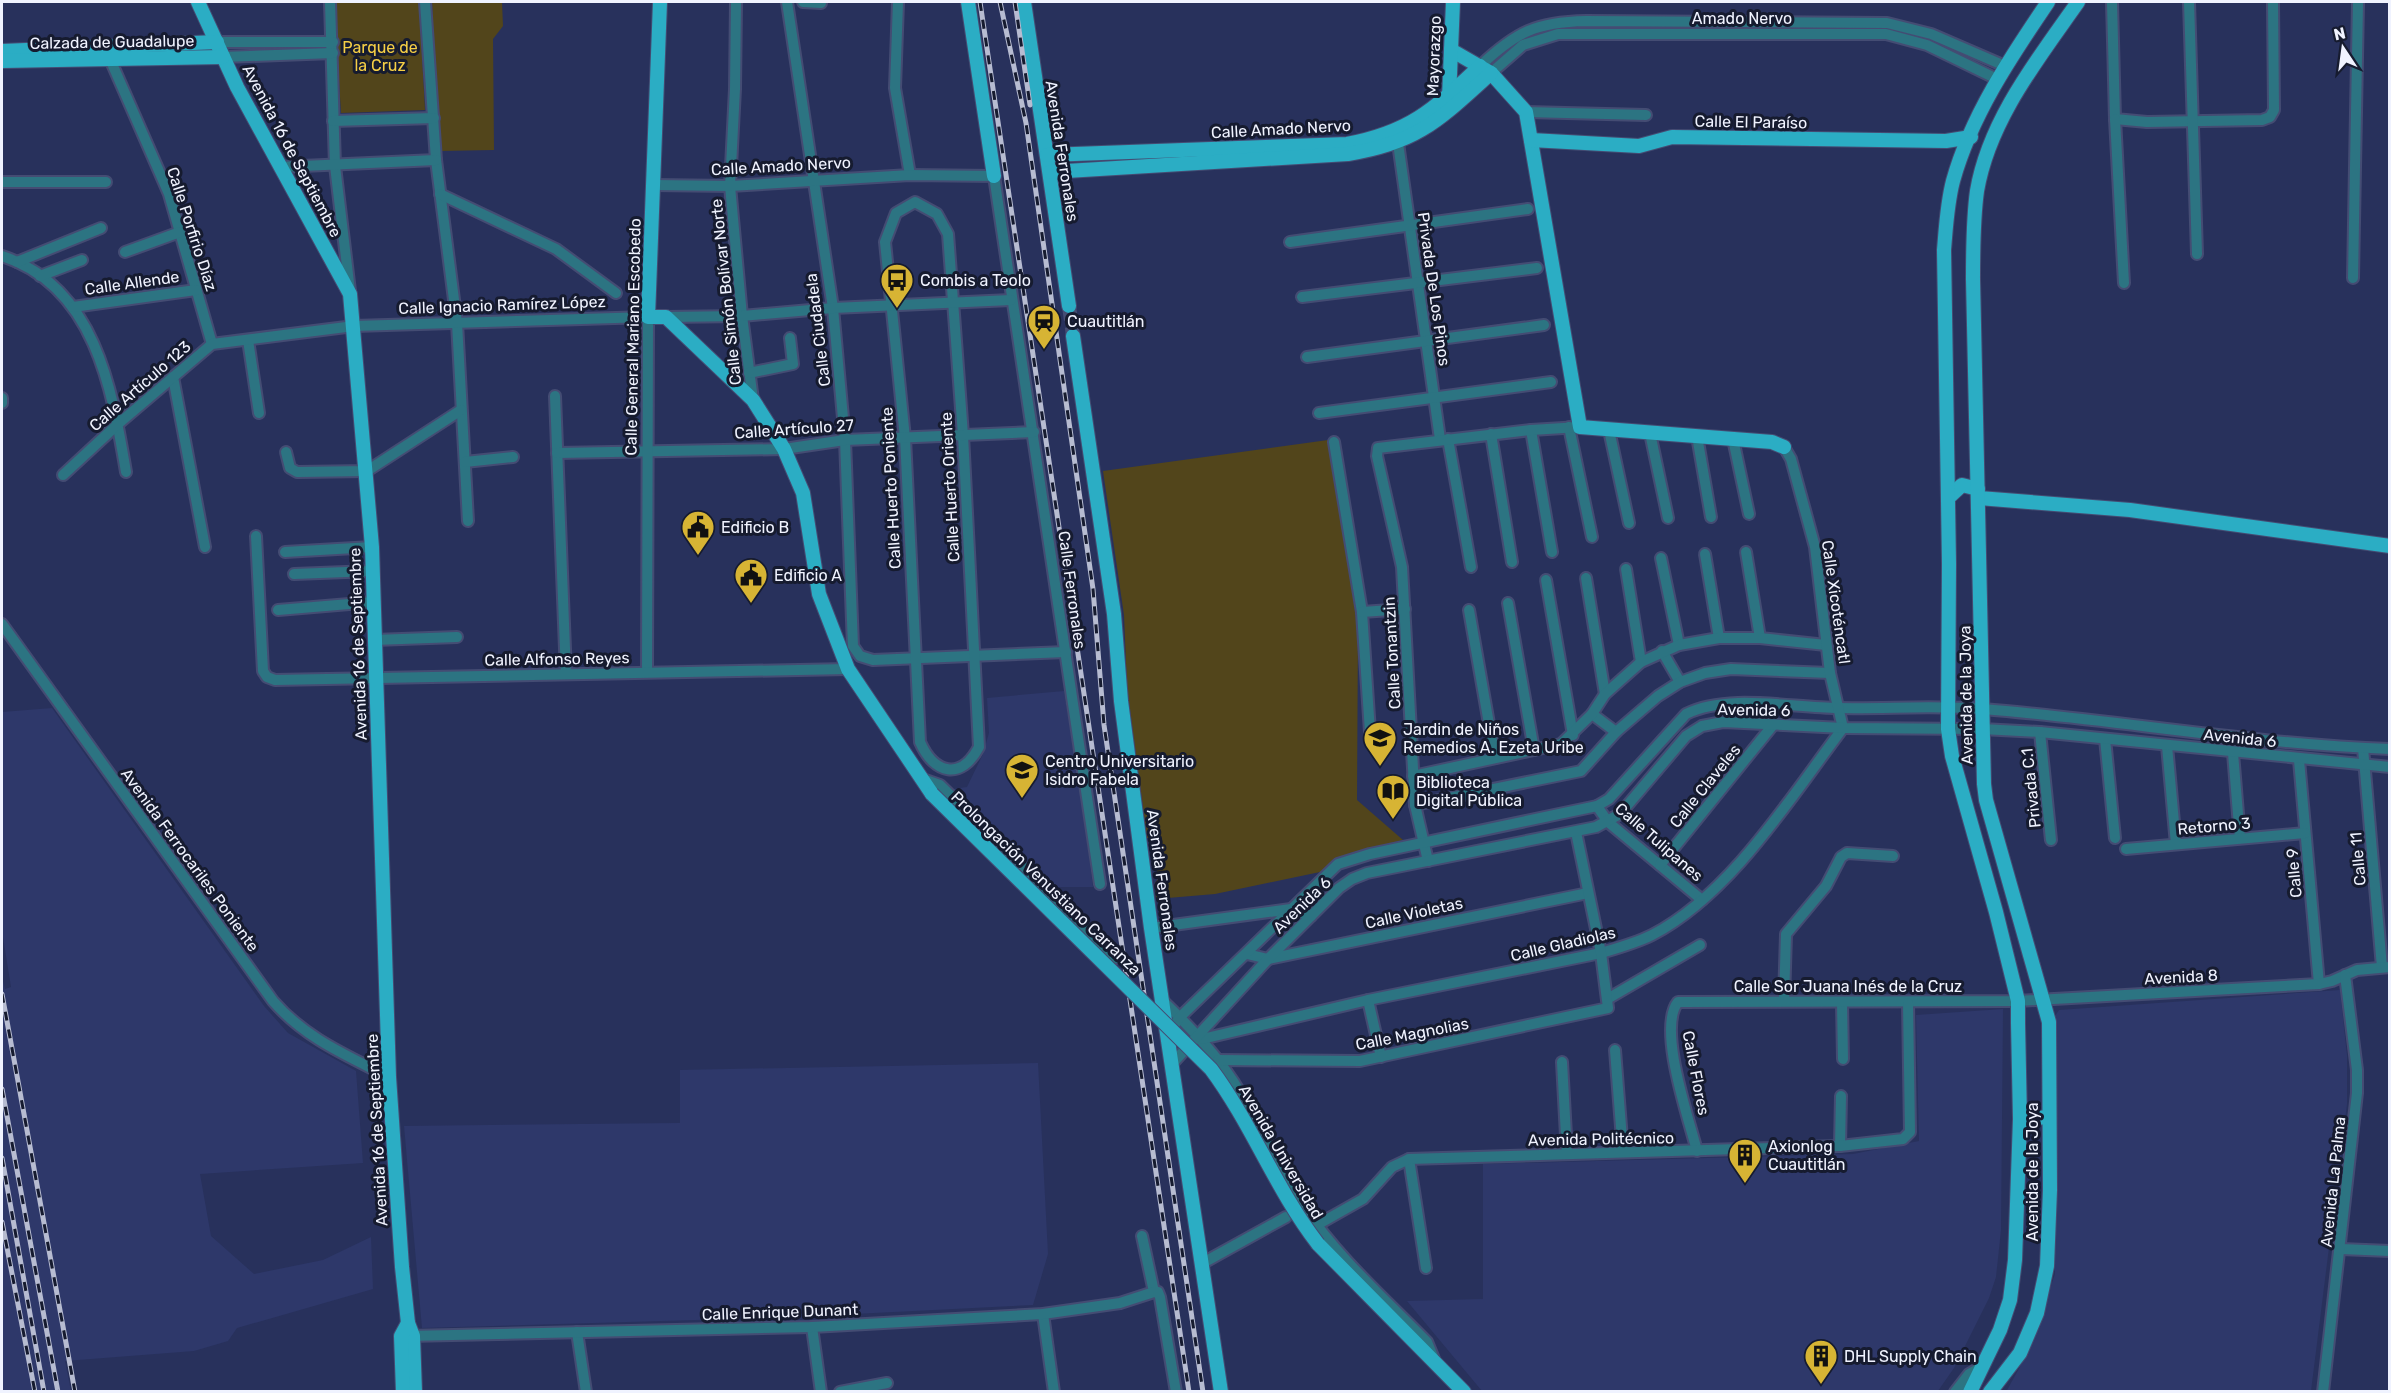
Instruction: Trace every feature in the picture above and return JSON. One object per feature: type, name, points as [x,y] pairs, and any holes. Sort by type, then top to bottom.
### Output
[{"type":"main road","name":"Avenida 16 de Septiembre","points":[[198,2],[223,57],[280,167],[350,294],[372,548],[389,1077],[408,1323],[407,1336]]},
{"type":"main road","name":"Calle General Mariano Escobedo","points":[[648,317],[660,2]]},
{"type":"main road","points":[[968,2],[994,176]]},
{"type":"main road","name":"Avenida Ferronales","points":[[1024,2],[1069,306]]},
{"type":"main road","name":"Mayorazgo","points":[[1449,112],[1453,2]]},
{"type":"main road","name":"Avenida de la Joya","points":[[1970,1392],[2000,1330],[2010,1300],[2015,1260],[2020,1119],[2018,1001],[1996,912],[1952,756],[1948,729],[1948,498],[1944,250],[1947,213],[1953,183],[1971,137],[1997,79],[2048,2]]},
{"type":"main road","name":"Avenida de la Joya","points":[[1994,1389],[2020,1353],[2037,1313],[2047,1266],[2049,1022],[1986,800],[1982,729],[1973,279],[1977,191],[1992,139],[2013,99],[2078,2]]},
{"type":"main road","name":"Calzada de Guadalupe","points":[[2,61],[216,42]]},
{"type":"main road","points":[[1451,50],[1485,69],[1526,112],[1575,427],[1772,442],[1784,447]]},
{"type":"main road","name":"Calzada de Guadalupe","points":[[2,51],[72,54],[110,59],[223,57]]},
{"type":"main road","name":"Calle Amado Nervo","points":[[1050,172],[1144,159],[1298,151],[1383,136],[1425,116],[1449,94],[1485,69]]},
{"type":"main road","name":"Calle Amado Nervo","points":[[1298,151],[1348,154],[1398,143],[1449,112],[1485,69]]},
{"type":"main road","name":"Calle El Paraíso","points":[[1531,140],[1639,146],[1672,137],[1946,141],[1971,137]]},
{"type":"main road","name":"Calle Amado Nervo","points":[[1047,155],[1144,159]]},
{"type":"main road","name":"Calle Ignacio Ramírez López","points":[[648,317],[666,317]]},
{"type":"main road","name":"Prolongación Venustiano Carranza","points":[[666,317],[753,400],[784,448],[803,493],[819,594],[848,669],[932,794],[1156,1004]]},
{"type":"main road","name":"Avenida Ferronales","points":[[1073,336],[1114,614],[1121,701],[1151,928],[1156,1004],[1166,1036],[1171,1065],[1221,1392]]},
{"type":"main road","points":[[1948,498],[1962,485],[1979,494],[2130,510],[2390,546]]},
{"type":"main road","name":"Avenida Universidad","points":[[1156,1004],[1228,1092],[1284,1196],[1318,1244],[1464,1392]]},
{"type":"main road","points":[[2020,1119],[2049,1117]]},
{"type":"main road","points":[[403,1392],[407,1336]]},
{"type":"main road","points":[[407,1336],[416,1392]]},
{"type":"street","points":[[330,2],[335,166],[350,294]]},
{"type":"street","points":[[425,2],[436,160],[457,323],[468,521]]},
{"type":"street","name":"Calle Simón Bolívar Norte","points":[[736,2],[735,90],[730,186],[742,316],[753,400]]},
{"type":"street","name":"Calle Ciudadela","points":[[787,2],[812,182],[833,308],[844,440],[853,646],[860,656],[873,660],[915,659]]},
{"type":"street","points":[[803,2],[821,3]]},
{"type":"street","points":[[898,2],[895,88],[910,175]]},
{"type":"street","points":[[2112,2],[2115,120],[2124,283]]},
{"type":"street","points":[[2189,2],[2197,254]]},
{"type":"street","points":[[2115,120],[2262,120],[2270,117],[2274,110],[2273,2]]},
{"type":"street","points":[[2353,278],[2358,2]]},
{"type":"street","name":"Amado Nervo","points":[[1485,69],[1504,43],[1536,26],[1556,22],[1610,21],[1905,26],[1931,34],[2005,66]]},
{"type":"street","name":"Amado Nervo","points":[[1485,69],[1523,45],[1558,34],[1844,32],[1903,36],[1997,79]]},
{"type":"street","points":[[216,42],[333,48]]},
{"type":"street","points":[[2,46],[59,45],[72,54],[57,65],[2,66]]},
{"type":"street","points":[[223,57],[333,48]]},
{"type":"street","name":"Calle Porfirio Díaz","points":[[110,59],[169,194],[212,344]]},
{"type":"street","points":[[1526,112],[1646,115]]},
{"type":"street","points":[[333,121],[434,118]]},
{"type":"street","name":"Privada De Los Pinos","points":[[1398,143],[1434,398],[1471,567]]},
{"type":"street","points":[[280,167],[436,160]]},
{"type":"street","name":"Calle Amado Nervo","points":[[654,185],[730,186],[910,175],[994,176]]},
{"type":"street","points":[[994,176],[1011,300]]},
{"type":"street","points":[[2,182],[106,182]]},
{"type":"street","points":[[440,194],[556,249],[616,293]]},
{"type":"street","name":"Calle Huerto Oriente","points":[[915,202],[937,214],[948,234],[963,435],[979,747],[965,766],[950,770]]},
{"type":"street","name":"Calle Huerto Poniente","points":[[915,202],[896,213],[885,242],[905,438],[920,742],[935,766],[950,770]]},
{"type":"street","points":[[1290,242],[1528,209]]},
{"type":"street","points":[[17,262],[101,228]]},
{"type":"street","points":[[125,252],[180,232]]},
{"type":"street","points":[[2,256],[40,276],[73,307],[105,369],[118,423],[126,472]]},
{"type":"street","points":[[40,276],[82,260]]},
{"type":"street","points":[[1302,297],[1537,268]]},
{"type":"street","name":"Calle Allende","points":[[73,307],[196,290]]},
{"type":"street","name":"Calle Ignacio Ramírez López","points":[[666,317],[742,316],[833,308],[1011,300]]},
{"type":"street","name":"Calle Ferronales","points":[[1011,300],[1034,432],[1100,884]]},
{"type":"street","name":"Calle Ignacio Ramírez López","points":[[354,326],[648,317]]},
{"type":"street","name":"Calle General Mariano Escobedo","points":[[647,672],[648,317]]},
{"type":"street","points":[[1307,357],[1544,325]]},
{"type":"street","name":"Calle Artículo 123","points":[[63,475],[118,423],[212,344],[354,326]]},
{"type":"street","points":[[749,374],[793,364],[790,338]]},
{"type":"street","points":[[248,340],[259,413]]},
{"type":"street","points":[[173,377],[205,548]]},
{"type":"street","points":[[1319,413],[1551,382]]},
{"type":"street","points":[[555,396],[566,674]]},
{"type":"street","points":[[2,398],[2,403]]},
{"type":"street","points":[[286,452],[290,468],[297,472],[367,471],[461,410]]},
{"type":"street","points":[[1444,439],[1575,427],[1592,537]]},
{"type":"street","points":[[1531,430],[1552,552]]},
{"type":"street","points":[[1609,430],[1629,524]]},
{"type":"street","name":"Calle Artículo 27","points":[[557,453],[784,448],[844,440],[1034,432]]},
{"type":"street","points":[[1650,433],[1668,518]]},
{"type":"street","points":[[1491,434],[1512,562]]},
{"type":"street","points":[[1697,436],[1711,517]]},
{"type":"street","name":"Calle Tonantzin","points":[[1428,861],[1415,805],[1402,567],[1377,456],[1380,446],[1444,439]]},
{"type":"street","points":[[1733,439],[1749,514]]},
{"type":"street","points":[[1334,442],[1362,612],[1370,732]]},
{"type":"street","name":"Calle Xicoténcatl","points":[[1784,447],[1791,459],[1815,547],[1830,673],[1843,728]]},
{"type":"street","points":[[465,462],[513,457]]},
{"type":"street","name":"Calle Alfonso Reyes","points":[[256,537],[262,671],[267,677],[275,680],[848,669]]},
{"type":"street","points":[[285,552],[372,548]]},
{"type":"street","points":[[1746,552],[1760,638]]},
{"type":"street","points":[[1705,554],[1719,638]]},
{"type":"street","points":[[1661,558],[1679,645]]},
{"type":"street","points":[[1626,569],[1641,662]]},
{"type":"street","points":[[294,574],[372,571]]},
{"type":"street","points":[[1586,578],[1605,694]]},
{"type":"street","points":[[1546,580],[1573,735]]},
{"type":"street","points":[[278,610],[373,602]]},
{"type":"street","points":[[1508,603],[1534,750]]},
{"type":"street","points":[[1362,612],[1405,609]]},
{"type":"street","points":[[1469,610],[1495,758]]},
{"type":"street","name":"Avenida Ferrocariles Poniente","points":[[2,624],[273,1001],[290,1021],[309,1035],[389,1077]]},
{"type":"street","points":[[374,640],[457,638]]},
{"type":"street","points":[[1413,776],[1561,744],[1573,735],[1592,714],[1605,694],[1641,662],[1679,645],[1719,638],[1760,638],[1826,645]]},
{"type":"street","points":[[1662,651],[1680,682]]},
{"type":"street","points":[[915,659],[1066,652]]},
{"type":"street","points":[[1415,805],[1576,773],[1585,767],[1616,732],[1658,696],[1680,682],[1705,673],[1731,669],[1830,673]]},
{"type":"street","name":"Avenida 6","points":[[1166,1036],[1180,1017],[1338,864],[1423,842],[1597,806],[1608,799],[1686,714],[1702,706],[1722,703],[1838,708],[1983,709],[2259,740],[2390,749]]},
{"type":"street","points":[[1592,714],[1616,732]]},
{"type":"street","name":"Avenida 6","points":[[1171,1065],[1268,959],[1352,879],[1367,873],[1576,832],[1608,822],[1620,814],[1686,736],[1702,726],[1723,722],[1843,728],[1982,729],[2040,732],[2365,767],[2390,767]]},
{"type":"street","name":"Calle Claveles","points":[[1660,865],[1773,725]]},
{"type":"street","name":"Calle Gladiolas","points":[[1199,1036],[1601,953],[1654,934],[1702,900],[1734,870],[1843,728]]},
{"type":"street","name":"Privada C.1","points":[[2040,732],[2051,840]]},
{"type":"street","points":[[2105,739],[2115,838]]},
{"type":"street","points":[[2167,746],[2176,844]]},
{"type":"street","name":"Calle 11","points":[[2363,748],[2386,967]]},
{"type":"street","points":[[1651,750],[1664,762]]},
{"type":"street","points":[[2233,753],[2240,838]]},
{"type":"street","name":"Calle 9","points":[[2299,760],[2319,984]]},
{"type":"street","name":"Prolongación Venustiano Carranza","points":[[923,779],[940,785],[1116,958]]},
{"type":"street","name":"Calle Tulipanes","points":[[1597,806],[1608,822],[1702,900]]},
{"type":"street","points":[[1576,832],[1601,953],[1608,1003]]},
{"type":"street","name":"Retorno 3","points":[[2126,849],[2306,833]]},
{"type":"street","points":[[1784,1001],[1786,934],[1826,886],[1841,857],[1847,853],[1893,856]]},
{"type":"street","name":"Calle Violetas","points":[[1247,954],[1268,959],[1588,893]]},
{"type":"street","points":[[1151,928],[1291,909],[1311,916]]},
{"type":"street","name":"Calle Magnolias","points":[[1218,1060],[1339,1063],[1382,1057],[1608,1003],[1700,945]]},
{"type":"street","points":[[2346,975],[2357,970],[2386,967]]},
{"type":"street","name":"Avenida 8","points":[[2018,1001],[2319,984],[2346,975]]},
{"type":"street","name":"Avenida La Palma","points":[[2323,1392],[2357,1094],[2357,1070],[2346,975]]},
{"type":"street","points":[[1368,1000],[1382,1057]]},
{"type":"street","name":"Calle Sor Juana Inés de la Cruz","points":[[1678,1002],[2018,1001]]},
{"type":"street","name":"Calle Flores","points":[[1678,1002],[1674,1008],[1671,1042],[1697,1151]]},
{"type":"street","points":[[1842,1002],[1843,1059]]},
{"type":"street","name":"Avenida Politécnico","points":[[1408,1160],[1840,1146],[1908,1137],[1908,1003]]},
{"type":"street","name":"Avenida Universidad","points":[[1156,1004],[1180,1017],[1218,1060],[1241,1093],[1304,1207],[1332,1244],[1427,1342],[1436,1362]]},
{"type":"street","points":[[1615,1050],[1623,1152]]},
{"type":"street","points":[[1562,1062],[1567,1154]]},
{"type":"street","points":[[1840,1146],[1841,1096]]},
{"type":"street","points":[[1317,1225],[1363,1199],[1392,1167],[1408,1160],[1426,1268]]},
{"type":"street","points":[[1201,1264],[1286,1217]]},
{"type":"street","points":[[1142,1236],[1176,1392]]},
{"type":"street","points":[[2341,1249],[2390,1251]]},
{"type":"street","name":"Calle Enrique Dunant","points":[[407,1336],[812,1327],[1043,1314],[1120,1303],[1156,1292]]},
{"type":"street","points":[[1043,1314],[1054,1392]]},
{"type":"street","points":[[812,1327],[821,1392]]},
{"type":"street","points":[[578,1332],[586,1392]]},
{"type":"street","points":[[1955,1392],[1970,1374],[1983,1365]]},
{"type":"street","points":[[840,1392],[887,1383]]},
{"type":"shaded area","name":"Centro Universitario Isidro Fabela","points":[[1064,691],[1093,887],[1053,887],[953,789],[967,787],[983,754],[989,733],[987,698]]},
{"type":"shaded area","points":[[52,708],[264,1006],[288,1033],[356,1071],[363,1163],[200,1174],[211,1236],[254,1274],[323,1260],[371,1237],[373,1289],[237,1328],[228,1341],[194,1351],[65,1361],[71,1391],[2,1391],[2,977],[5,989],[11,987],[2,931],[2,712]]},
{"type":"shaded area","points":[[2340,990],[2347,1055],[2347,1104],[2311,1391],[2006,1392],[2027,1354],[2055,1274],[2055,1016],[2059,1010]]},
{"type":"shaded area","name":"Axionlog Cuautitlán","points":[[2003,1009],[2001,1230],[1996,1277],[1989,1298],[1954,1368],[1938,1391],[1482,1391],[1407,1301],[1483,1299],[1483,1164],[1853,1154],[1919,1141],[1916,1015]]},
{"type":"shaded area","points":[[1038,1063],[1048,1254],[1033,1305],[794,1317],[422,1328],[404,1126],[680,1123],[680,1070]]},
{"type":"green space","name":"Parque de la Cruz","points":[[334,2],[419,2],[425,110],[341,113]]},
{"type":"green space","points":[[432,2],[502,2],[503,26],[493,39],[494,150],[439,151]]},
{"type":"green space","points":[[1328,440],[1358,628],[1357,800],[1403,840],[1350,853],[1320,872],[1215,894],[1156,899],[1155,883],[1158,879],[1152,838],[1147,838],[1127,687],[1124,615],[1103,471]]},
{"type":"tunnel","points":[[1069,306],[1073,336]]},
{"type":"railway","points":[[980,2],[1189,1392]]},
{"type":"railway","points":[[1000,2],[1026,123],[1093,589],[1104,725],[1203,1392]]},
{"type":"railway","points":[[1015,2],[1030,105]]},
{"type":"railway","points":[[2,994],[75,1392]]},
{"type":"railway","points":[[2,1089],[58,1392]]},
{"type":"railway","points":[[2,1158],[44,1392]]},
{"type":"railway","points":[[2,1222],[35,1392]]},
{"type":"place","name":"Combis a Teolo","points":[[897,309]]},
{"type":"place","name":"Cuautitlán","points":[[1044,350]]},
{"type":"place","name":"Edificio B","points":[[698,556]]},
{"type":"place","name":"Edificio A","points":[[751,604]]},
{"type":"place","name":"Jardin de Niños Remedios A. Ezeta Uribe","points":[[1380,767]]},
{"type":"place","name":"Centro Universitario Isidro Fabela","points":[[1022,799]]},
{"type":"place","name":"Biblioteca Digital Pública","points":[[1393,820]]},
{"type":"place","name":"Axionlog Cuautitlán","points":[[1745,1184]]},
{"type":"place","name":"DHL Supply Chain","points":[[1821,1385]]}]
